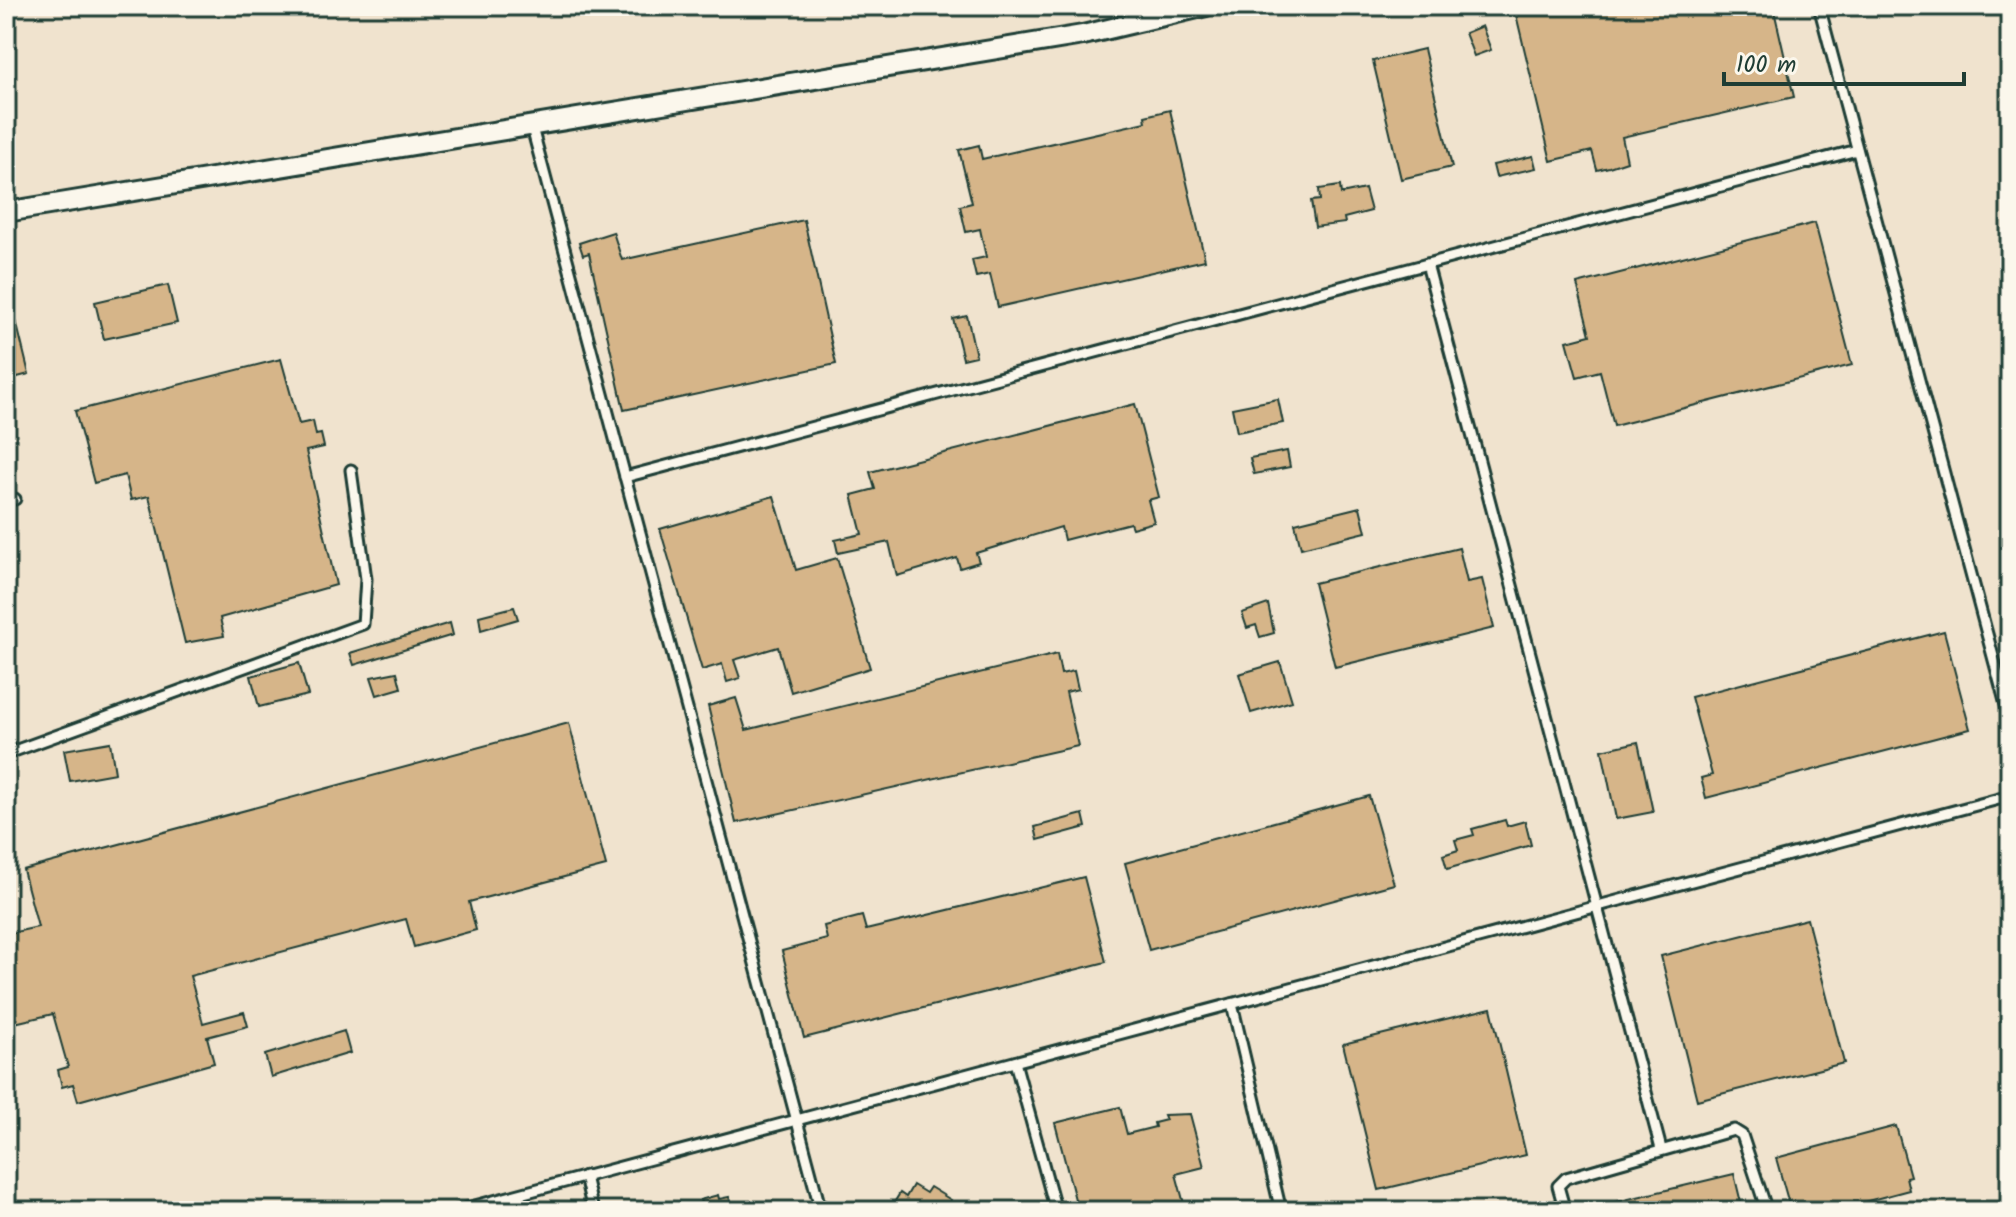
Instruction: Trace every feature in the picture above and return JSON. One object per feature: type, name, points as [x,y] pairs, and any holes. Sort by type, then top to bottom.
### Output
[{"type":"street","points":[[6,212],[1083,35],[1206,6]]},
{"type":"lane","points":[[1819,6],[2010,720]]},
{"type":"lane","points":[[531,124],[821,1211]]},
{"type":"lane","points":[[625,477],[1857,150]]},
{"type":"lane","points":[[1427,264],[1661,1149]]},
{"type":"lane","points":[[6,754],[363,624],[366,579],[351,470]]},
{"type":"lane","points":[[456,1211],[2010,796]]},
{"type":"lane","points":[[1232,1004],[1281,1211]]},
{"type":"lane","points":[[1015,1062],[1056,1211]]},
{"type":"lane","points":[[1565,1211],[1558,1186],[1566,1178],[1734,1130],[1742,1135],[1767,1211]]},
{"type":"lane","points":[[585,1176],[593,1211]]},
{"type":"building","points":[[1514,6],[1773,6],[1794,97],[1622,137],[1627,161],[1609,167],[1597,170],[1592,151],[1551,161]]},
{"type":"building","points":[[1482,26],[1491,50],[1474,56],[1465,33]]},
{"type":"building","points":[[1424,49],[1452,167],[1401,179],[1373,61]]},
{"type":"building","points":[[1170,110],[1205,260],[998,307],[990,274],[976,277],[972,260],[986,257],[980,229],[966,232],[960,206],[972,203],[959,150],[979,145],[982,159],[1146,122],[1145,116]]},
{"type":"building","points":[[1533,156],[1536,168],[1496,177],[1493,165]]},
{"type":"building","points":[[1340,186],[1341,194],[1365,189],[1371,211],[1344,218],[1345,223],[1315,227],[1311,201],[1320,200],[1319,189]]},
{"type":"building","points":[[804,220],[836,364],[624,410],[589,253],[583,255],[579,243],[613,232],[622,260]]},
{"type":"building","points":[[1815,223],[1852,365],[1614,426],[1600,371],[1577,377],[1567,341],[1590,335],[1577,284]]},
{"type":"building","points":[[168,285],[177,323],[104,339],[95,302]]},
{"type":"building","points":[[12,304],[29,374],[6,380],[6,305]]},
{"type":"building","points":[[967,316],[976,356],[963,359],[953,319]]},
{"type":"building","points":[[281,359],[299,424],[313,421],[316,435],[321,434],[324,447],[306,451],[336,585],[220,618],[224,636],[185,643],[149,496],[131,500],[125,475],[94,483],[75,411]]},
{"type":"building","points":[[1278,399],[1283,423],[1237,432],[1232,408]]},
{"type":"building","points":[[1135,404],[1159,497],[1148,500],[1154,522],[1132,528],[1130,523],[1064,540],[1061,527],[976,553],[979,562],[960,568],[957,558],[897,576],[889,542],[838,553],[835,540],[862,534],[852,495],[875,489],[870,472]]},
{"type":"building","points":[[1287,451],[1290,467],[1254,474],[1250,458]]},
{"type":"building","points":[[774,496],[796,570],[837,558],[870,668],[791,692],[778,647],[734,660],[740,678],[727,682],[722,664],[702,670],[660,529]]},
{"type":"building","points":[[1360,507],[1366,532],[1301,548],[1295,523]]},
{"type":"building","points":[[1459,548],[1467,582],[1482,579],[1494,628],[1335,667],[1314,583]]},
{"type":"building","points":[[1268,604],[1274,633],[1260,637],[1256,625],[1247,628],[1242,613]]},
{"type":"building","points":[[514,607],[518,619],[481,630],[479,616]]},
{"type":"building","points":[[450,623],[453,635],[354,665],[350,653]]},
{"type":"building","points":[[1944,631],[1970,729],[1706,798],[1701,778],[1712,775],[1691,697]]},
{"type":"building","points":[[1057,654],[1061,674],[1074,671],[1078,689],[1066,692],[1078,746],[736,823],[708,706],[736,698],[746,730]]},
{"type":"building","points":[[1280,662],[1292,701],[1251,713],[1239,674]]},
{"type":"building","points":[[299,663],[308,695],[259,707],[251,676]]},
{"type":"building","points":[[397,672],[401,688],[377,695],[371,677]]},
{"type":"building","points":[[569,723],[606,866],[469,902],[476,930],[414,947],[406,919],[190,976],[203,1023],[244,1012],[248,1026],[207,1037],[214,1063],[78,1101],[73,1084],[62,1087],[58,1070],[68,1067],[53,1014],[6,1025],[6,934],[38,927],[23,870]]},
{"type":"building","points":[[110,742],[115,773],[70,781],[64,750]]},
{"type":"building","points":[[1638,742],[1653,812],[1616,819],[1602,750]]},
{"type":"building","points":[[1369,796],[1394,884],[1149,950],[1125,863]]},
{"type":"building","points":[[1083,814],[1086,827],[1038,840],[1035,827]]},
{"type":"building","points":[[1505,820],[1507,826],[1525,821],[1531,845],[1447,869],[1443,855],[1458,850],[1455,840],[1474,835],[1472,829]]},
{"type":"building","points":[[1084,877],[1106,962],[804,1038],[782,951],[827,939],[824,926],[862,916],[866,930]]},
{"type":"building","points":[[1807,919],[1844,1063],[1697,1100],[1661,956]]},
{"type":"building","points":[[1491,1008],[1526,1155],[1379,1190],[1343,1044]]},
{"type":"building","points":[[344,1031],[350,1053],[271,1077],[265,1055]]},
{"type":"building","points":[[1120,1107],[1127,1134],[1155,1127],[1154,1123],[1166,1120],[1164,1115],[1190,1114],[1204,1167],[1176,1174],[1186,1211],[1078,1211],[1055,1123]]},
{"type":"building","points":[[1896,1126],[1910,1176],[1906,1177],[1909,1190],[1830,1211],[1791,1211],[1776,1158]]},
{"type":"building","points":[[1734,1174],[1743,1211],[1599,1211],[1599,1206]]},
{"type":"building","points":[[913,1185],[926,1193],[930,1187],[951,1200],[944,1211],[889,1211],[900,1193],[906,1197]]},
{"type":"building","points":[[718,1195],[719,1199],[729,1197],[733,1211],[692,1211],[691,1206],[701,1203],[700,1200]]}]
